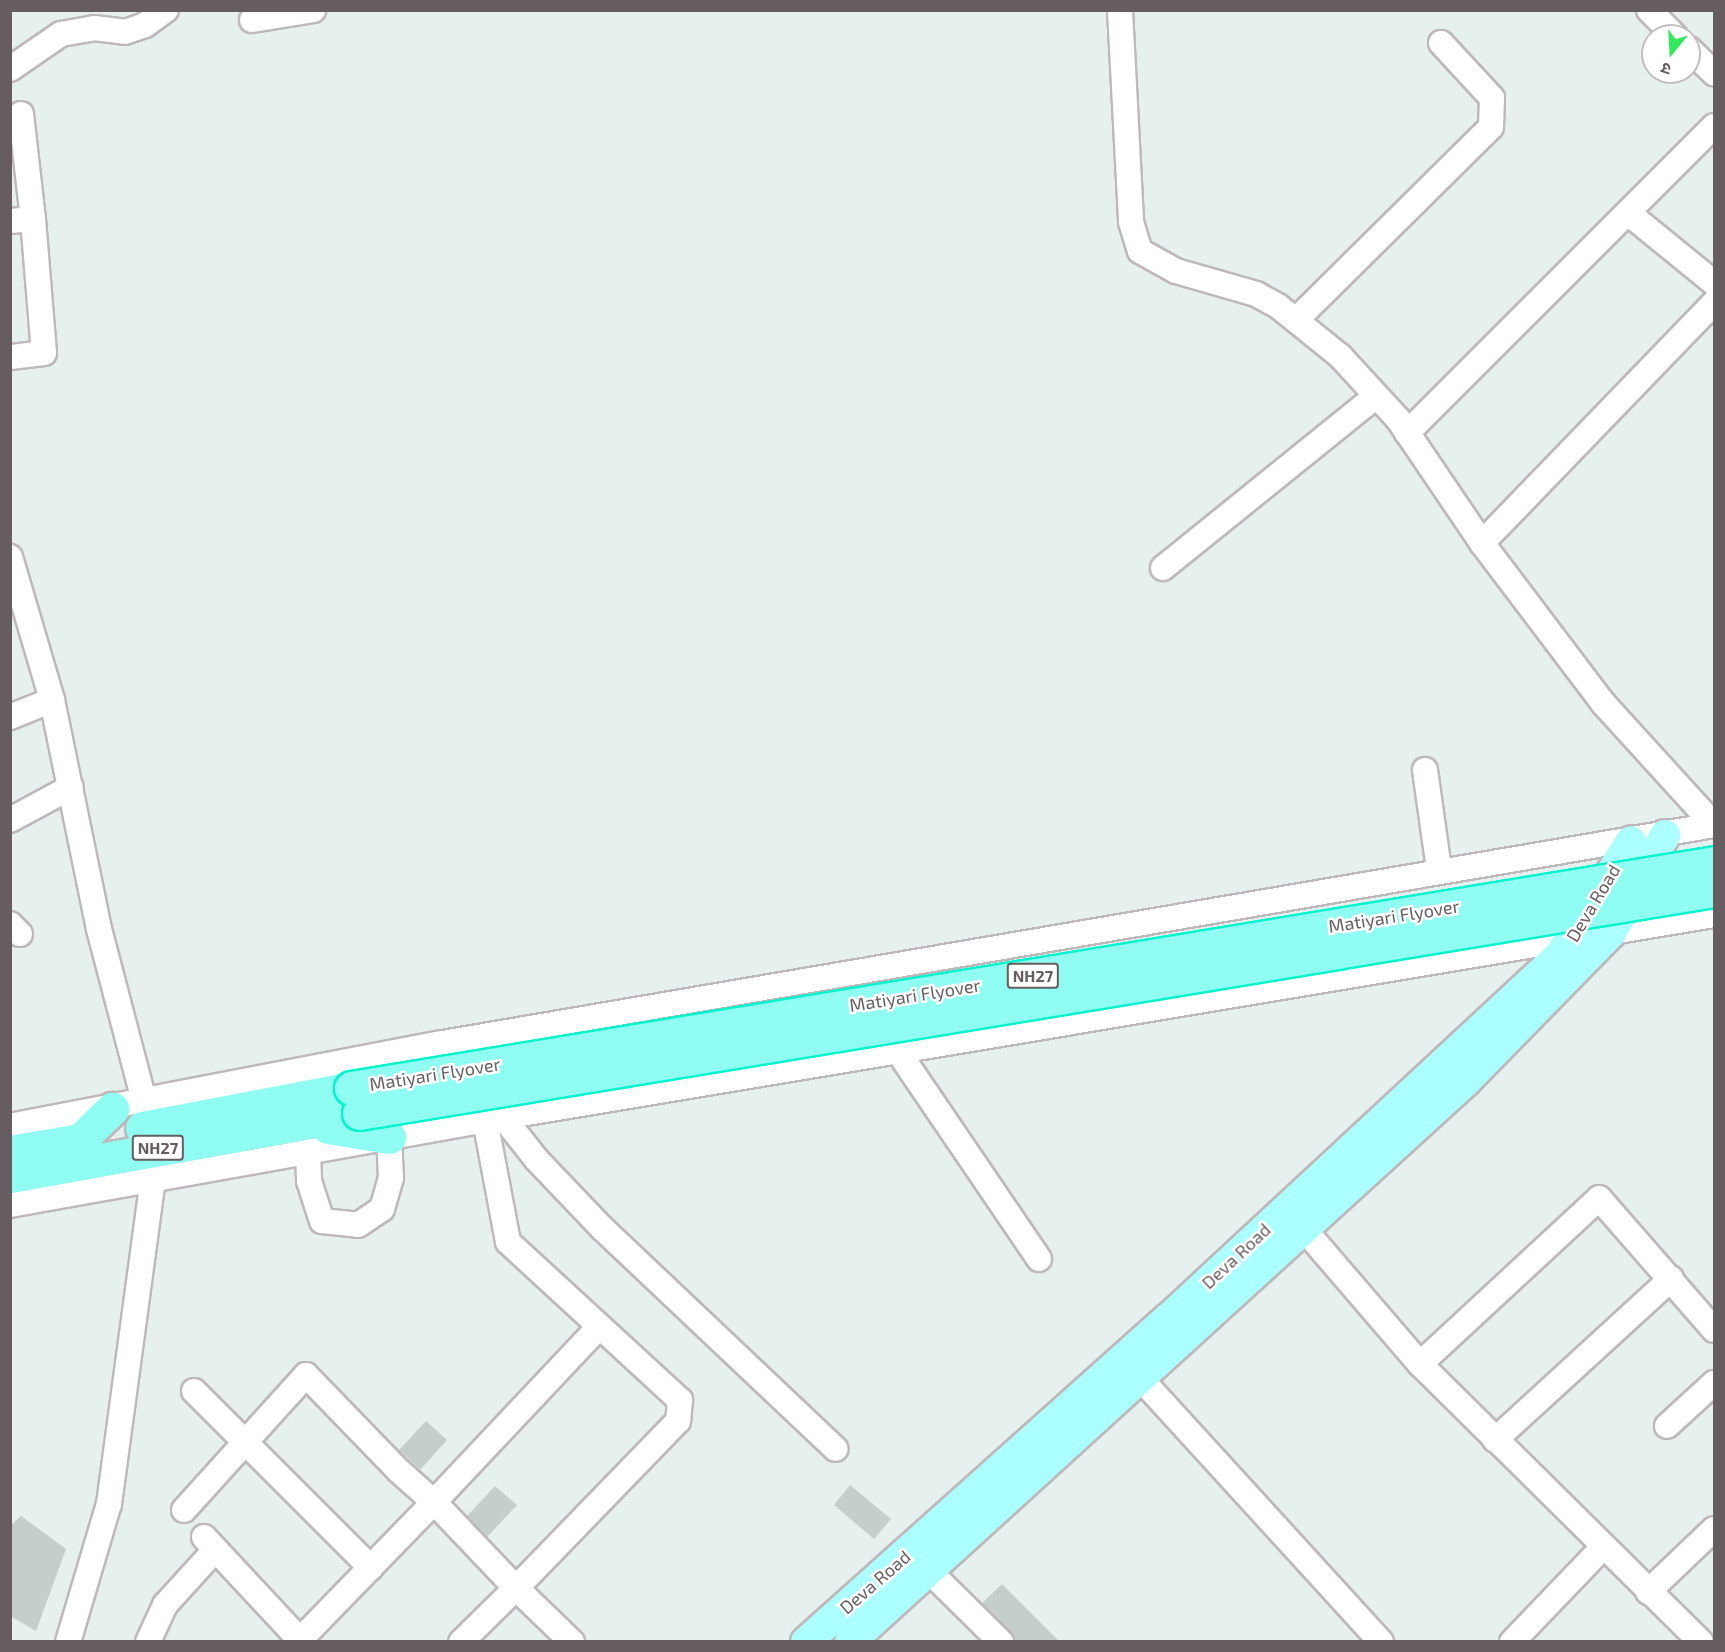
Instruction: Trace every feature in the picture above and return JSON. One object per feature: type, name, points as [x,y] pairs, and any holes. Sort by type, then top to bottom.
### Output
[{"type":"highway","name":"Matiyari Flyover","points":[[306,1137],[355,1101],[1714,863]]},
{"type":"highway","name":"Matiyari Flyover","points":[[148,1115],[355,1101],[1714,890]]},
{"type":"highway","points":[[80,1140],[112,1109]]},
{"type":"highway","name":"NH27","points":[[10,1152],[80,1140],[148,1115]]},
{"type":"highway","name":"NH27","points":[[10,1176],[306,1137]]},
{"type":"highway","points":[[306,1137],[389,1137]]},
{"type":"main road","name":"Deva Road","points":[[850,1641],[930,1572],[1466,1081],[1611,933],[1665,835]]},
{"type":"main road","name":"Deva Road","points":[[806,1641],[1169,1318],[1573,939],[1630,841]]},
{"type":"street","points":[[10,69],[62,34],[94,28],[125,32],[146,26],[166,10]]},
{"type":"street","points":[[252,20],[313,10]]},
{"type":"street","points":[[1120,10],[1131,222],[1140,251],[1176,271],[1256,294],[1296,320],[1340,356],[1407,433],[1482,543],[1603,703],[1714,825]]},
{"type":"street","points":[[1649,10],[1663,24]]},
{"type":"street","points":[[1296,320],[1491,127],[1492,98],[1441,42]]},
{"type":"street","points":[[1701,61],[1714,73]]},
{"type":"street","points":[[10,357],[44,353],[22,220],[21,114]]},
{"type":"street","points":[[1407,433],[1714,126]]},
{"type":"street","points":[[1628,213],[1714,283]]},
{"type":"street","points":[[1482,543],[1714,303]]},
{"type":"street","points":[[1163,568],[1376,396]]},
{"type":"street","points":[[10,557],[52,700],[99,929],[148,1115]]},
{"type":"street","points":[[10,717],[52,700]]},
{"type":"street","points":[[1425,770],[1439,870]]},
{"type":"street","points":[[10,820],[71,787]]},
{"type":"street","points":[[10,1126],[112,1109],[148,1115],[437,1044],[1439,870],[1630,841],[1714,825]]},
{"type":"street","points":[[10,1205],[153,1179],[306,1137],[309,1181],[322,1221],[358,1225],[382,1209],[391,1178],[389,1137],[1714,915]]},
{"type":"street","points":[[899,1053],[1039,1259]]},
{"type":"street","points":[[461,1641],[516,1588],[678,1421],[680,1400],[508,1242],[494,1118]]},
{"type":"street","points":[[494,1118],[603,1229],[836,1449]]},
{"type":"street","points":[[68,1641],[109,1504],[153,1179]]},
{"type":"street","points":[[1420,1364],[1599,1198],[1714,1330]]},
{"type":"street","points":[[1303,1228],[1420,1364],[1648,1592],[1701,1641]]},
{"type":"street","points":[[1496,1440],[1671,1279]]},
{"type":"street","points":[[148,1641],[165,1605],[209,1544],[299,1641],[599,1327]]},
{"type":"street","points":[[184,1510],[306,1375],[399,1471],[434,1502],[516,1588],[572,1641]]},
{"type":"street","points":[[1141,1379],[1381,1641]]},
{"type":"street","points":[[1667,1426],[1714,1383]]},
{"type":"street","points":[[194,1391],[370,1568]]},
{"type":"street","points":[[1648,1592],[1714,1529]]},
{"type":"street","points":[[1512,1641],[1603,1547]]},
{"type":"street","points":[[930,1572],[1001,1641]]},
{"type":"building","points":[[426,1421],[447,1440],[420,1470],[399,1450]]},
{"type":"building","points":[[850,1485],[891,1519],[874,1539],[834,1505]]},
{"type":"building","points":[[495,1486],[517,1505],[487,1537],[467,1516]]},
{"type":"building","points":[[21,1516],[66,1549],[36,1631],[10,1616],[10,1526]]},
{"type":"building","points":[[1002,1584],[1059,1641],[1015,1641],[1011,1632],[982,1603]]}]
